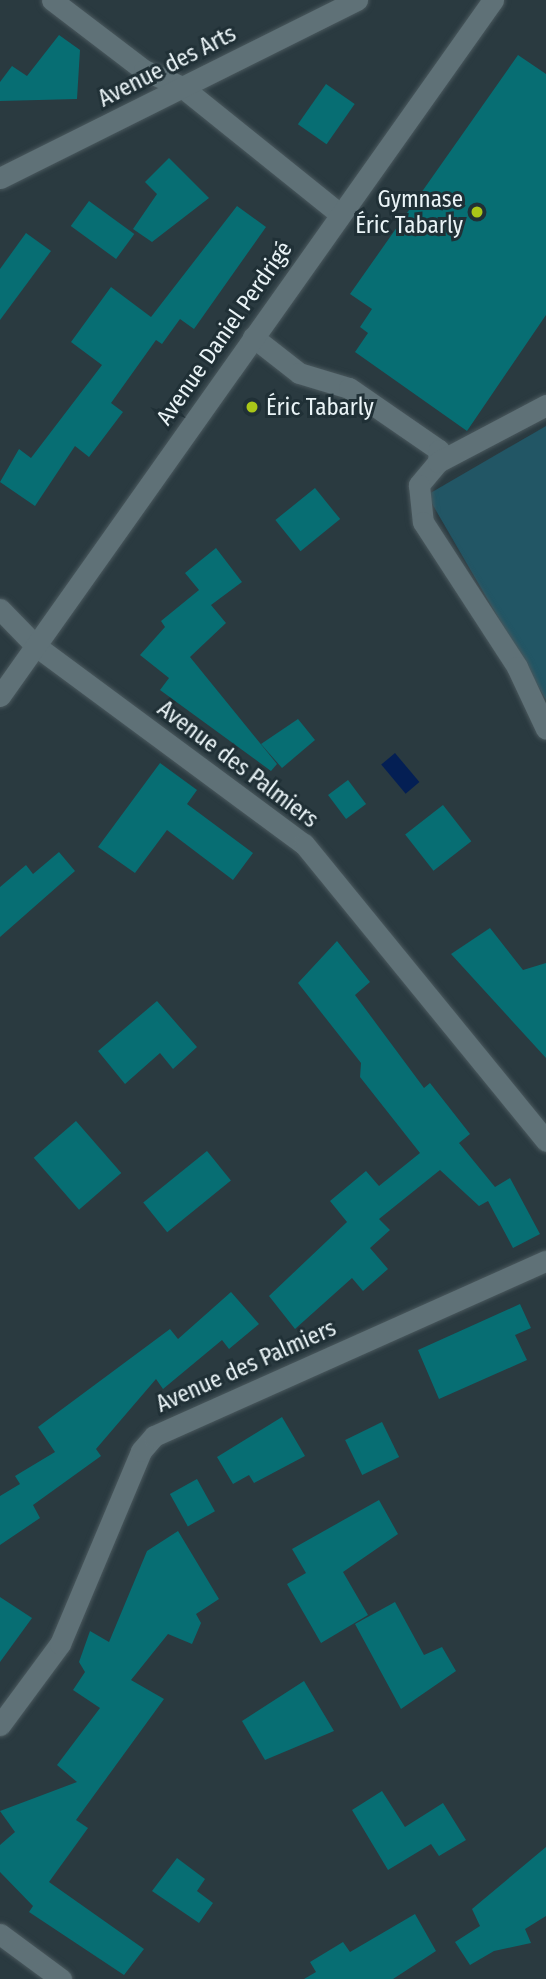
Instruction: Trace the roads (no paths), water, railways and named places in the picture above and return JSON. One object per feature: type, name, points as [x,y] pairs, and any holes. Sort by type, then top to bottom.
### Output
[{"type":"street","points":[[52,0],[144,70],[183,87],[340,214]]},
{"type":"street","name":"Avenue des Arts","points":[[0,178],[357,0]]},
{"type":"street","name":"Avenue Daniel Perdrigé","points":[[0,696],[493,0]]},
{"type":"street","points":[[253,337],[299,373],[349,388],[427,436],[439,450],[438,462]]},
{"type":"street","points":[[546,405],[438,462],[419,485],[423,523],[517,667],[546,729]]},
{"type":"street","name":"Avenue des Palmiers","points":[[0,608],[36,646],[304,844],[546,1141]]},
{"type":"street","name":"Avenue des Palmiers","points":[[0,1725],[60,1644],[141,1451],[154,1436],[546,1261]]},
{"type":"street","points":[[0,1934],[61,1979]]},
{"type":"water","points":[[395,753],[419,782],[406,794],[381,765]]},
{"type":"place","name":"Gymnase Éric Tabarly","points":[[477,212]]},
{"type":"place","name":"Éric Tabarly","points":[[252,407]]}]
